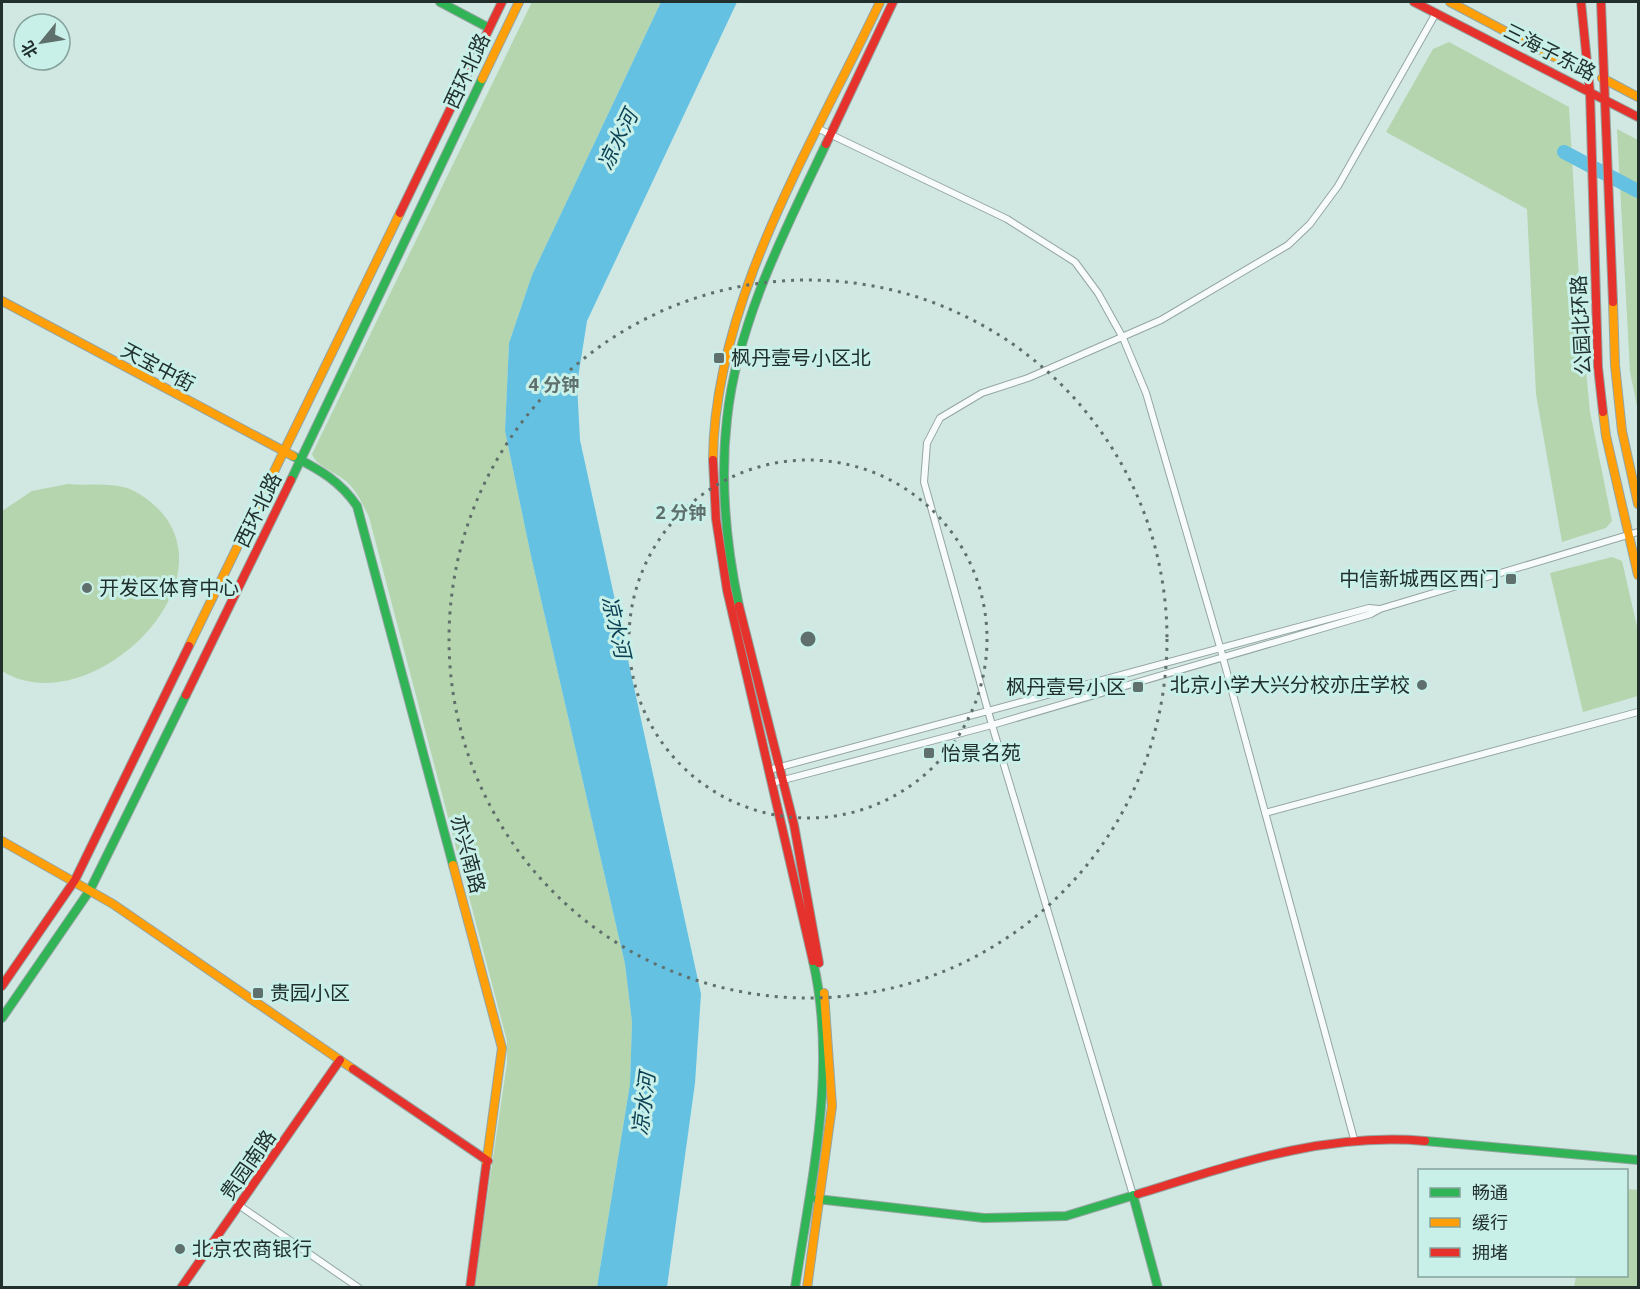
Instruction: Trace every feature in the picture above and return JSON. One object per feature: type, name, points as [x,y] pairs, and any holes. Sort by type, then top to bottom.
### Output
[{"type":"street","points":[[440,2],[489,28]]},
{"type":"street","name":"西环北路","points":[[2,986],[75,880],[281,452],[502,2]]},
{"type":"street","name":"西环北路","points":[[2,1018],[90,890],[300,462],[519,2]]},
{"type":"street","points":[[795,1287],[821,1118],[823,1024],[815,968],[724,578],[713,492],[713,447],[723,378],[742,309],[762,254],[880,2]]},
{"type":"street","points":[[807,1287],[821,1199],[832,1106],[827,1012],[806,878],[784,780],[733,579],[725,492],[728,416],[745,341],[774,257],[893,2]]},
{"type":"street","name":"三海子东路","points":[[1414,2],[1638,117]]},
{"type":"street","name":"三海子东路","points":[[1450,2],[1552,56],[1587,70],[1638,97]]},
{"type":"street","name":"公园北环路","points":[[1581,2],[1590,92],[1600,378],[1606,436],[1638,575]]},
{"type":"street","points":[[1601,2],[1602,98]]},
{"type":"street","points":[[1158,1287],[1133,1195],[992,725],[990,711],[924,482],[927,443],[940,418],[982,393],[1028,378],[1123,338],[1224,285],[1288,245],[1310,224],[1338,186],[1436,13]]},
{"type":"street","name":"公园北环路","points":[[1602,98],[1618,398],[1622,431],[1638,504]]},
{"type":"street","points":[[819,129],[1007,219],[1075,262],[1098,293],[1123,338],[1146,393],[1220,647],[1353,1139]]},
{"type":"street","name":"天宝中街","points":[[2,301],[300,462]]},
{"type":"street","name":"亦兴南路","points":[[300,462],[329,475],[345,488],[357,506],[502,1048],[470,1287]]},
{"type":"street","points":[[772,783],[992,725],[1371,614],[1380,609],[1638,532]]},
{"type":"street","points":[[769,770],[1220,647],[1369,608],[1380,609]]},
{"type":"street","points":[[1265,813],[1638,712]]},
{"type":"street","points":[[2,841],[75,880],[488,1161]]},
{"type":"street","name":"贵园南路","points":[[181,1287],[240,1206],[340,1060]]},
{"type":"street","points":[[809,1198],[996,1217],[1066,1216],[1248,1160],[1353,1139],[1412,1140],[1638,1160]]},
{"type":"street","points":[[240,1206],[359,1287]]},
{"type":"green space","points":[[532,2],[661,2],[532,275],[509,343],[505,431],[531,556],[625,964],[632,1022],[630,1084],[597,1287],[474,1287],[507,1063],[507,1041],[369,517],[360,499],[345,480],[318,463],[312,454]]},
{"type":"green space","points":[[1449,42],[1569,107],[1582,330],[1590,412],[1612,521],[1606,528],[1562,542],[1536,394],[1527,209],[1386,132],[1433,49]]},
{"type":"green space","points":[[1617,129],[1638,140],[1638,411],[1630,372]]},
{"type":"green space","name":"开发区体育中心","points":[[68,484],[120,486],[151,502],[163,514],[178,546],[177,579],[162,612],[138,642],[106,665],[71,680],[35,682],[2,671],[2,511],[32,491]]},
{"type":"green space","points":[[1612,557],[1622,561],[1638,631],[1638,696],[1583,712],[1550,573]]},
{"type":"green space","points":[[1628,1189],[1638,1190],[1638,1287],[1574,1287],[1576,1277],[1628,1277]]},
{"type":"water","name":"凉水河","points":[[661,2],[737,2],[587,321],[577,384],[580,440],[701,994],[695,1083],[667,1287],[597,1287],[630,1084],[632,1022],[625,964],[531,556],[505,431],[509,343],[532,275]]},
{"type":"waterway","points":[[1564,152],[1638,191]]},
{"type":"traffic: fast","points":[[440,2],[489,28]]},
{"type":"traffic: fast","points":[[291,480],[482,79]]},
{"type":"traffic: fast","points":[[739,606],[731,560],[724,489],[725,442],[732,383],[752,312],[765,278],[826,144]]},
{"type":"traffic: fast","points":[[293,456],[329,477],[357,506],[453,865]]},
{"type":"traffic: fast","points":[[2,1018],[90,890],[186,695]]},
{"type":"traffic: fast","points":[[795,1288],[814,1166],[823,1084],[820,1002],[813,961]]},
{"type":"traffic: fast","points":[[1425,1141],[1638,1160]]},
{"type":"traffic: fast","points":[[817,1199],[984,1218],[1066,1216],[1138,1194]]},
{"type":"traffic: fast","points":[[1133,1195],[1158,1288]]},
{"type":"traffic: slow","points":[[482,79],[519,2]]},
{"type":"traffic: slow","points":[[713,460],[718,400],[730,341],[749,282],[798,167],[880,2]]},
{"type":"traffic: slow","points":[[1450,2],[1552,56],[1587,70]]},
{"type":"traffic: slow","points":[[1602,78],[1638,97]]},
{"type":"traffic: slow","points":[[189,646],[400,213]]},
{"type":"traffic: slow","points":[[2,301],[293,456]]},
{"type":"traffic: slow","points":[[1613,302],[1615,365],[1622,431],[1638,504]]},
{"type":"traffic: slow","points":[[1603,412],[1606,436],[1638,575]]},
{"type":"traffic: slow","points":[[2,841],[113,904],[353,1069]]},
{"type":"traffic: slow","points":[[453,865],[502,1048],[486,1166]]},
{"type":"traffic: slow","points":[[807,1288],[832,1106],[824,993]]},
{"type":"traffic: jam","points":[[400,213],[502,2]]},
{"type":"traffic: jam","points":[[826,144],[893,2]]},
{"type":"traffic: jam","points":[[1414,2],[1638,117]]},
{"type":"traffic: jam","points":[[1581,2],[1590,92],[1598,367],[1603,412]]},
{"type":"traffic: jam","points":[[1601,2],[1613,302]]},
{"type":"traffic: jam","points":[[713,460],[716,519],[727,590],[813,961]]},
{"type":"traffic: jam","points":[[186,695],[291,480]]},
{"type":"traffic: jam","points":[[739,606],[794,825],[819,963]]},
{"type":"traffic: jam","points":[[2,986],[75,880],[189,646]]},
{"type":"traffic: jam","points":[[181,1288],[340,1060]]},
{"type":"traffic: jam","points":[[353,1069],[488,1161]]},
{"type":"traffic: jam","points":[[1138,1194],[1244,1162],[1315,1146],[1351,1141],[1425,1141]]},
{"type":"traffic: jam","points":[[470,1288],[486,1166]]},
{"type":"place","name":"枫丹壹号小区北","points":[[719,358]]},
{"type":"place","name":"中信新城西区西门","points":[[1511,579]]},
{"type":"place","name":"开发区体育中心","points":[[87,588]]},
{"type":"place","name":"北京小学大兴分校亦庄学校","points":[[1422,685]]},
{"type":"place","name":"枫丹壹号小区","points":[[1138,687]]},
{"type":"place","name":"怡景名苑","points":[[929,753]]},
{"type":"place","name":"贵园小区","points":[[258,993]]},
{"type":"place","name":"北京农商银行","points":[[180,1249]]}]
